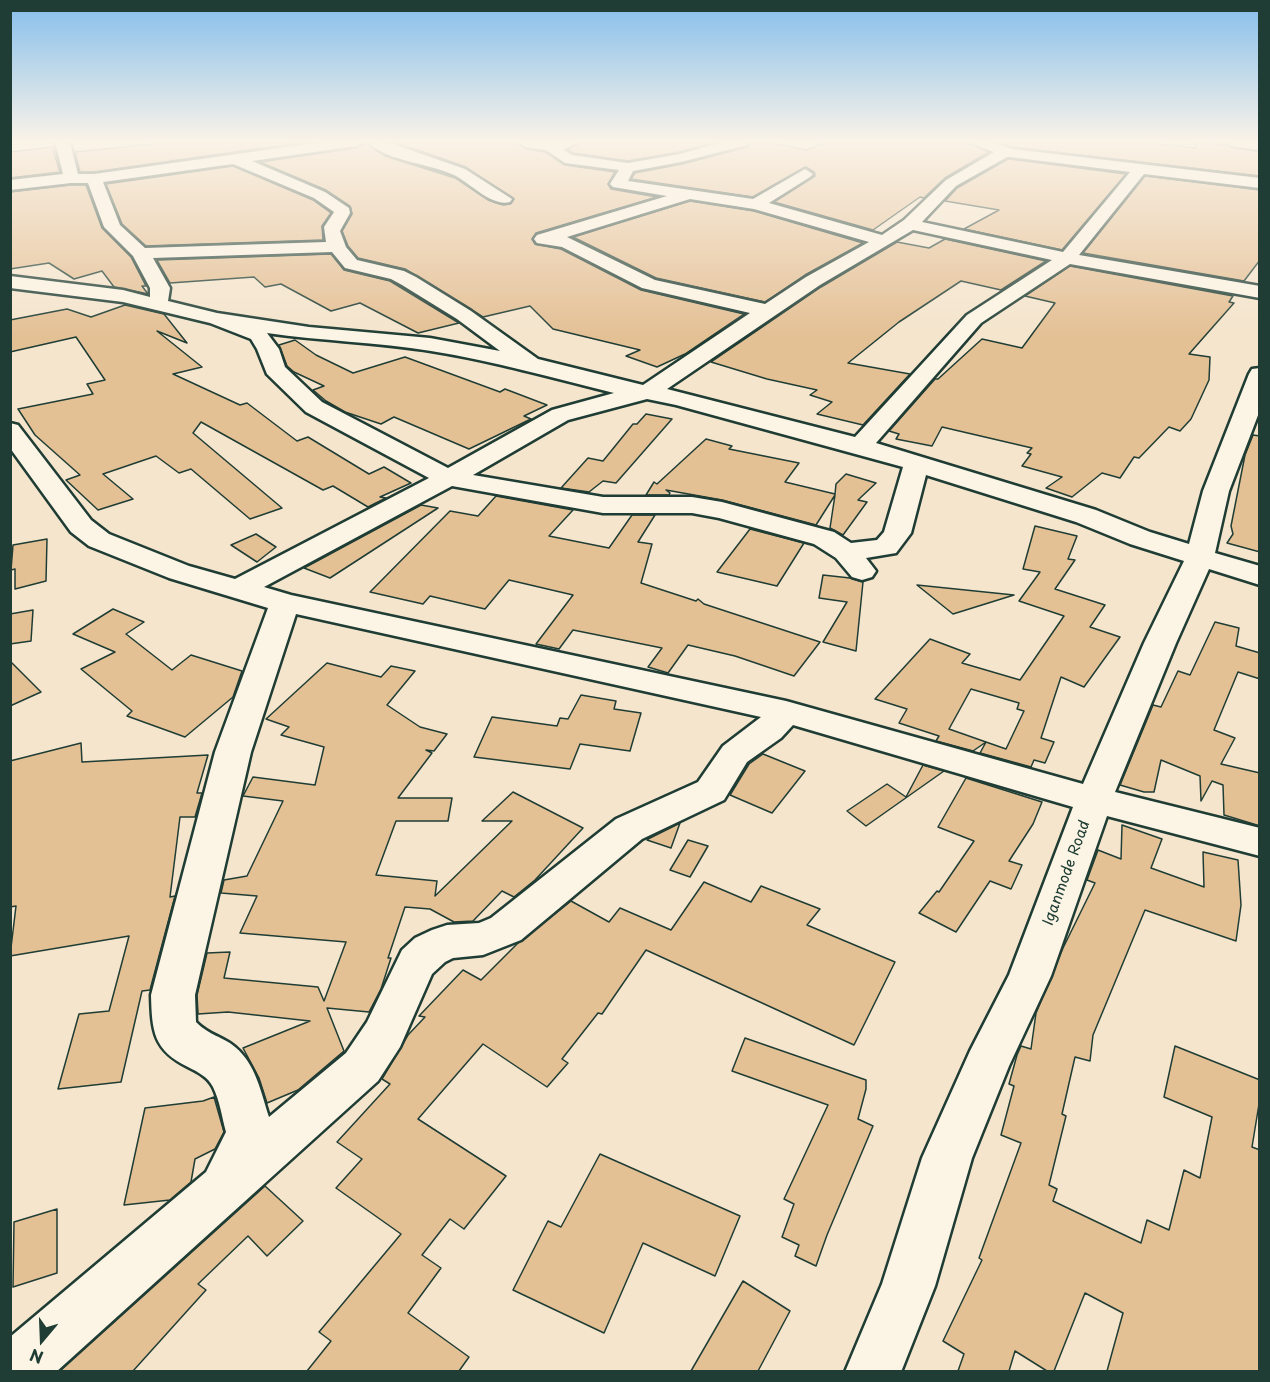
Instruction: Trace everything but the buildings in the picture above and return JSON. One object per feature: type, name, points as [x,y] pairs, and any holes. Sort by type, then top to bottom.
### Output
[{"type":"street","points":[[104,206],[112,227],[141,253],[160,288],[159,300],[154,304]]},
{"type":"street","points":[[338,206],[343,211],[332,228],[331,234],[336,241],[336,247],[351,264],[396,275],[432,295],[464,315],[530,364]]},
{"type":"street","points":[[649,206],[543,239],[566,242],[649,284],[764,310],[759,315]]},
{"type":"street","points":[[764,206],[884,242]]},
{"type":"street","points":[[239,589],[572,410],[648,392],[813,280],[884,242],[910,224],[928,206]]},
{"type":"street","points":[[860,446],[974,319],[1067,258],[1109,206]]},
{"type":"street","points":[[910,224],[1067,258],[1260,292]]},
{"type":"street","points":[[141,253],[336,247]]},
{"type":"street","points":[[10,282],[123,296],[217,320],[258,335],[268,349],[275,369],[314,407],[448,478],[603,505],[692,505],[722,510],[824,538],[854,562],[886,547],[892,540],[900,524],[917,463]]},
{"type":"street","points":[[217,320],[309,333],[430,344],[530,364],[617,387],[705,405],[917,463],[1086,516],[1200,558],[1260,576]]},
{"type":"street","points":[[572,410],[594,380]]},
{"type":"street","name":"Iganmode Road","points":[[873,1371],[908,1286],[947,1158],[986,1065],[1030,976],[1094,800],[1160,643],[1200,558],[1216,491],[1257,392]]},
{"type":"street","points":[[10,430],[81,526],[99,540],[170,568],[285,603],[786,712],[1094,800],[1260,842]]},
{"type":"street","points":[[220,1188],[251,1135],[232,1077],[218,1060],[191,1047],[174,1029],[173,995],[233,752],[285,603]]},
{"type":"street","points":[[13,1371],[220,1188],[362,1067],[384,1033],[417,962],[430,950],[447,942],[483,939],[506,928],[628,829],[711,791],[735,754],[769,730],[786,712]]}]
